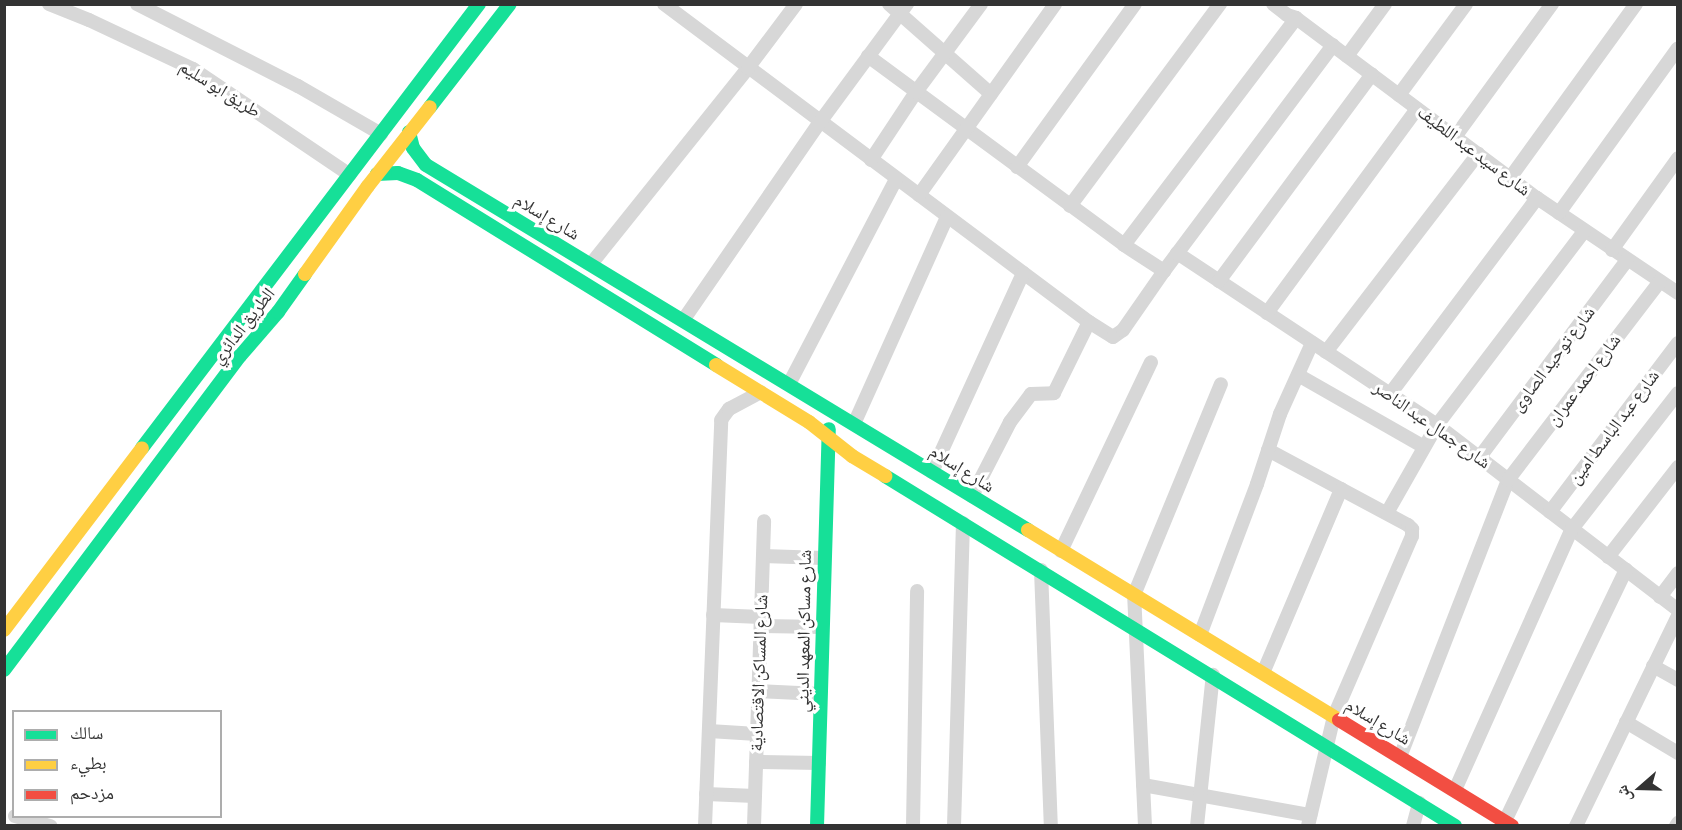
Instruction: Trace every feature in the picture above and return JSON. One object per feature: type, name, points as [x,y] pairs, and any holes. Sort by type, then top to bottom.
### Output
[{"type":"main road","name":"الطريق الدائري","points":[[4,630],[479,4]]},
{"type":"main road","name":"الطريق الدائري","points":[[4,670],[240,356],[278,312],[377,174],[510,4]]},
{"type":"main road","name":"شارع إسلام","points":[[410,132],[417,156],[435,171],[684,319],[1509,823]]},
{"type":"main road","points":[[427,186],[427,178],[435,171]]},
{"type":"main road","name":"شارع إسلام","points":[[377,174],[405,175],[427,186],[761,392],[829,437],[852,456],[1455,825]]},
{"type":"main road","points":[[255,301],[261,313],[269,316],[278,312]]},
{"type":"main road","points":[[224,340],[236,341],[241,348],[240,356]]},
{"type":"main road","name":"شارع مساكن المعهد الديني","points":[[817,825],[824,558],[831,410]]},
{"type":"street","name":"طريق ابو سليم","points":[[49,4],[89,20],[193,69],[350,175]]},
{"type":"street","name":"طريق ابو سليم","points":[[137,4],[298,86],[381,134]]},
{"type":"street","points":[[664,4],[1107,335],[1119,335],[1177,253],[1333,45]]},
{"type":"street","points":[[591,264],[748,68],[796,4]]},
{"type":"street","points":[[871,160],[916,92],[981,4]]},
{"type":"street","points":[[918,195],[1055,4]]},
{"type":"street","points":[[1017,167],[1135,4]]},
{"type":"street","points":[[1070,206],[1221,4]]},
{"type":"street","name":"شارع سيد عبد اللطيف","points":[[1273,4],[1292,13],[1537,198],[1627,260],[1672,286]]},
{"type":"street","points":[[1347,56],[1385,4]]},
{"type":"street","points":[[1399,95],[1466,4]]},
{"type":"street","points":[[1455,137],[1552,4]]},
{"type":"street","points":[[1510,178],[1636,4]]},
{"type":"street","points":[[684,319],[820,122],[868,57],[899,8],[945,54],[991,94]]},
{"type":"street","points":[[1124,245],[1292,13]]},
{"type":"street","points":[[1559,213],[1677,48]]},
{"type":"street","points":[[868,57],[1070,206],[1164,271]]},
{"type":"street","points":[[1219,281],[1371,74]]},
{"type":"street","points":[[1267,313],[1417,109]]},
{"type":"street","points":[[1326,352],[1478,154]]},
{"type":"street","points":[[1612,250],[1677,158]]},
{"type":"street","points":[[789,384],[896,179]]},
{"type":"street","points":[[1390,394],[1537,198]]},
{"type":"street","points":[[854,424],[947,217]]},
{"type":"street","points":[[1387,513],[1437,425],[1584,231]]},
{"type":"street","name":"شارع جمال عبد الناصر","points":[[1177,253],[1437,425],[1677,610]]},
{"type":"street","name":"شارع توحيد الصاوى","points":[[1479,458],[1627,260]]},
{"type":"street","points":[[932,472],[1023,273]]},
{"type":"street","name":"شارع احمد عمران","points":[[1400,757],[1508,480],[1672,286]]},
{"type":"street","points":[[972,496],[1010,422],[1031,394],[1054,393],[1089,322]]},
{"type":"street","points":[[1200,635],[1257,484],[1280,414],[1312,343]]},
{"type":"street","name":"شارع عبد الباسط امين","points":[[1550,512],[1677,343]]},
{"type":"street","points":[[1061,550],[1151,362]]},
{"type":"street","points":[[1298,375],[1424,447]]},
{"type":"street","points":[[1144,825],[1134,595],[1221,384]]},
{"type":"street","points":[[705,825],[721,420],[729,410],[761,392]]},
{"type":"street","points":[[1455,790],[1572,529],[1677,393]]},
{"type":"street","points":[[1143,785],[1200,794],[1309,820],[1325,745],[1334,716],[1412,536],[1412,529],[1387,513],[1268,450]]},
{"type":"street","points":[[1608,557],[1677,466]]},
{"type":"street","points":[[1263,673],[1341,489]]},
{"type":"street","name":"شارع المساكن الاقتصادية","points":[[754,825],[764,521]]},
{"type":"street","points":[[954,825],[963,523]]},
{"type":"street","points":[[763,556],[824,558]]},
{"type":"street","points":[[1041,570],[1052,825]]},
{"type":"street","points":[[1509,823],[1626,570]]},
{"type":"street","points":[[1660,597],[1677,573]]},
{"type":"street","points":[[913,825],[917,591]]},
{"type":"street","points":[[713,615],[822,627]]},
{"type":"street","points":[[1576,825],[1677,616]]},
{"type":"street","points":[[1653,666],[1677,680]]},
{"type":"street","points":[[1197,825],[1213,675]]},
{"type":"street","points":[[759,691],[820,694]]},
{"type":"street","points":[[1626,723],[1677,753]]},
{"type":"street","points":[[709,731],[757,734]]},
{"type":"street","points":[[756,762],[819,763]]},
{"type":"street","points":[[706,794],[755,796]]},
{"type":"street","points":[[1413,825],[1419,803]]},
{"type":"street","points":[[22,818],[51,825]]},
{"type":"traffic: fast","points":[[142,448],[479,4]]},
{"type":"traffic: fast","points":[[430,107],[510,4]]},
{"type":"traffic: fast","points":[[409,132],[413,148],[426,165],[1028,530]]},
{"type":"traffic: fast","points":[[377,174],[398,173],[417,180],[716,365]]},
{"type":"traffic: fast","points":[[4,670],[240,356],[278,312],[305,274]]},
{"type":"traffic: fast","points":[[817,826],[829,429]]},
{"type":"traffic: fast","points":[[885,476],[1455,826]]},
{"type":"traffic: slow","points":[[305,274],[368,186],[430,107]]},
{"type":"traffic: slow","points":[[716,365],[809,422],[852,456],[885,476]]},
{"type":"traffic: slow","points":[[4,630],[142,448]]},
{"type":"traffic: slow","points":[[1028,530],[1339,720]]},
{"type":"traffic: jam","points":[[1339,720],[1512,826]]}]
